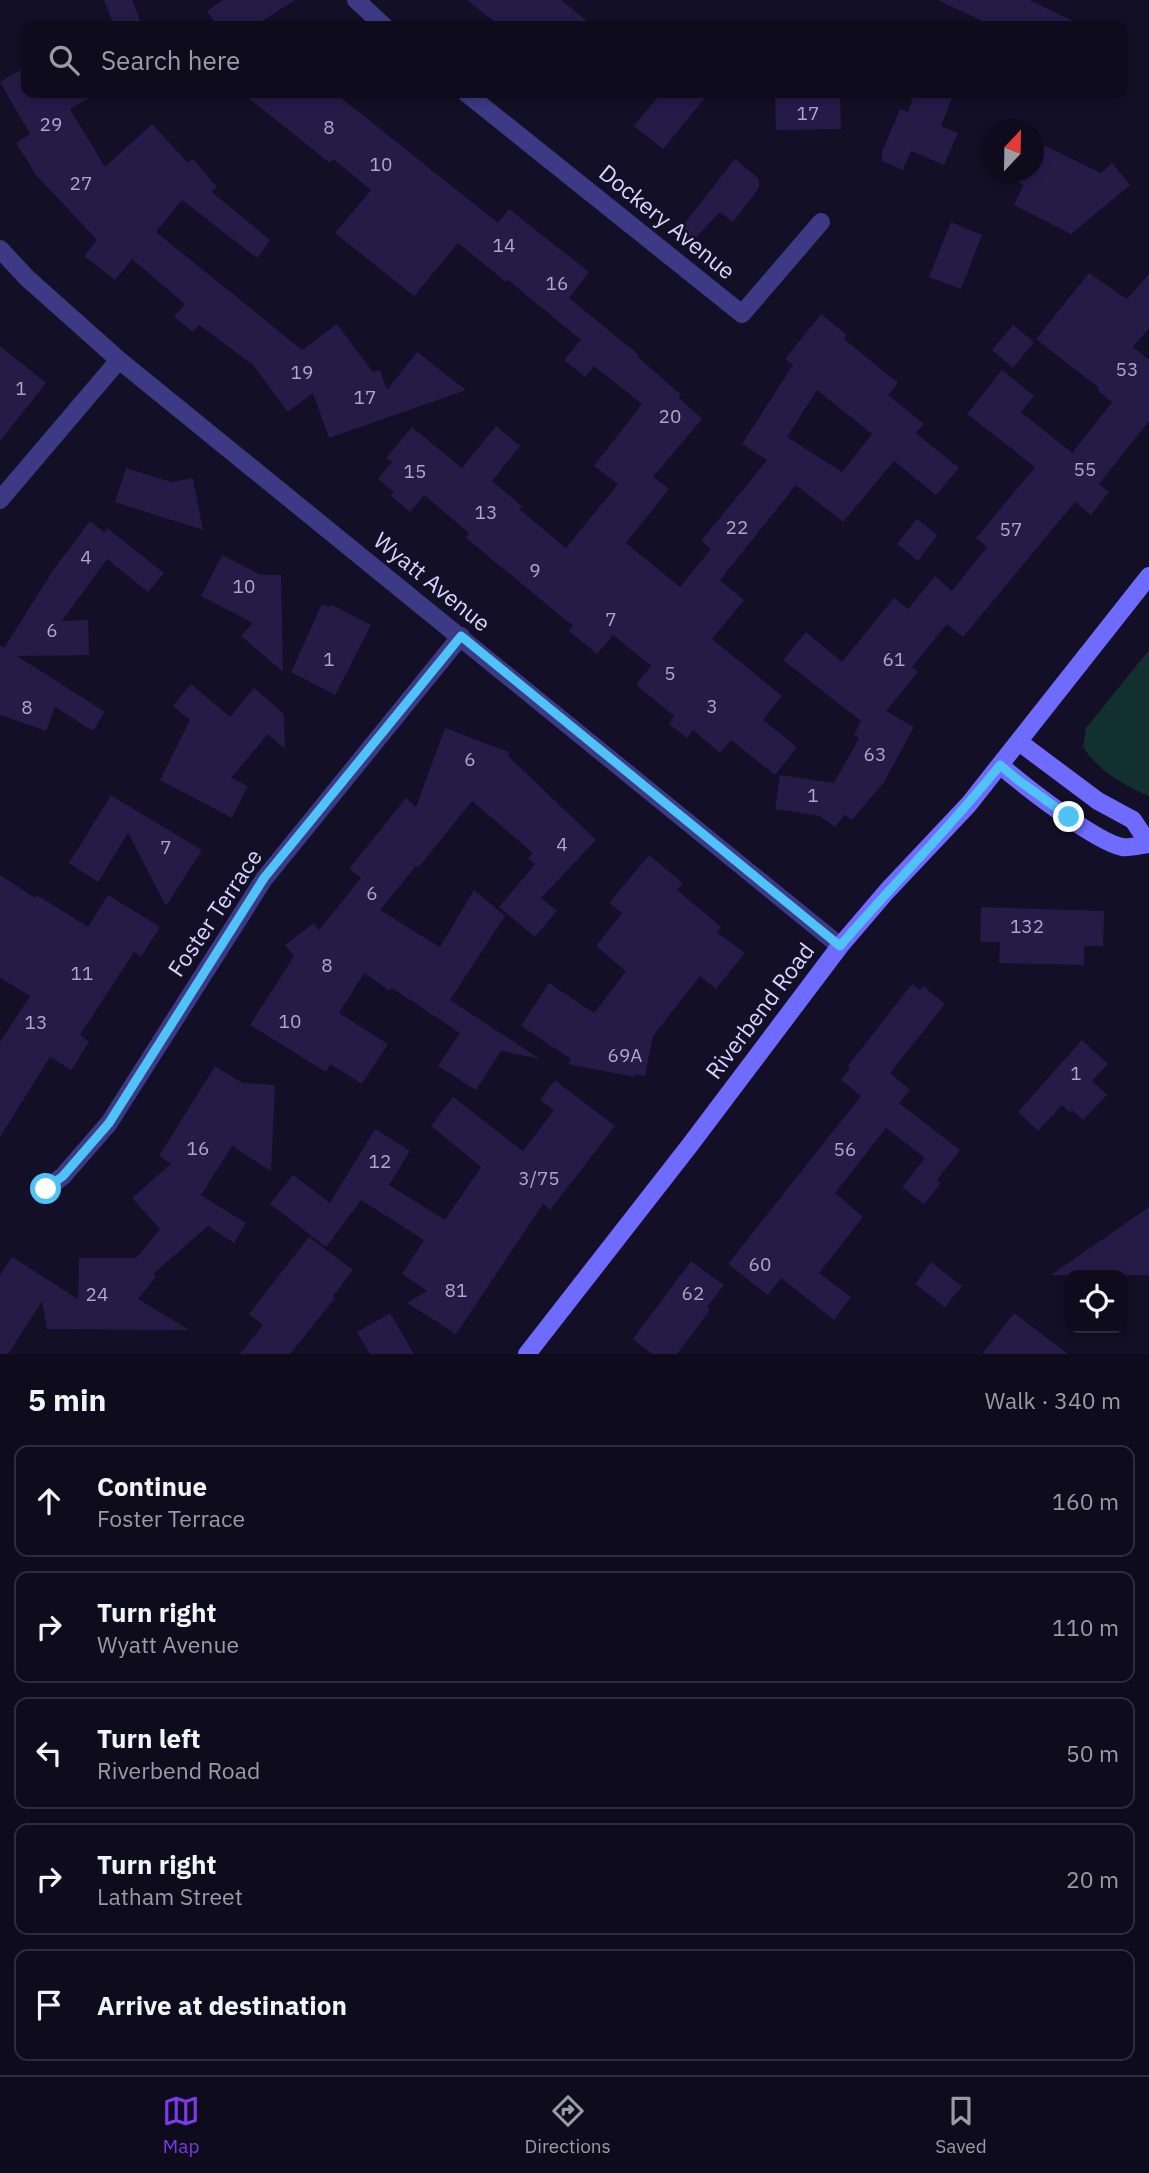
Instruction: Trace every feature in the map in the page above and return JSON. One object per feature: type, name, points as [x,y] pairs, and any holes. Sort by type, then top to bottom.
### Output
[{"type":"main road","name":"Riverbend Road","points":[[527,1354],[690,1145],[840,946],[887,891],[969,804],[1149,576]]},
{"type":"main road","points":[[1000,765],[1096,835],[1122,847],[1149,845],[1133,820],[1098,801],[1019,742]]},
{"type":"street","points":[[356,0],[379,21]]},
{"type":"street","name":"Dockery Avenue","points":[[473,98],[742,314],[821,222]]},
{"type":"street","name":"Wyatt Avenue","points":[[0,248],[27,278],[119,360],[840,946]]},
{"type":"street","points":[[0,500],[119,360]]},
{"type":"street","name":"Foster Terrace","points":[[46,1189],[63,1176],[109,1123],[264,878],[461,636]]},
{"type":"green space","points":[[1149,650],[1149,796],[1112,776],[1096,763],[1083,747],[1086,728]]},
{"type":"building","points":[[104,0],[132,0],[140,21],[112,21]]},
{"type":"building","points":[[223,0],[295,0],[262,21],[214,21],[207,11]]},
{"type":"building","points":[[467,0],[561,0],[587,21],[494,21]]},
{"type":"building","points":[[938,0],[1029,0],[1073,21],[982,21]]},
{"type":"building","points":[[21,70],[21,98],[89,98],[70,109],[105,167],[152,124],[188,163],[193,159],[217,187],[212,192],[270,240],[257,258],[182,200],[156,232],[302,350],[337,324],[373,372],[380,370],[387,390],[417,352],[466,390],[329,438],[313,393],[288,412],[253,365],[199,325],[193,332],[174,317],[185,304],[132,259],[115,280],[84,256],[97,240],[36,175],[16,143],[30,134],[0,82]]},
{"type":"building","points":[[248,98],[341,98],[498,223],[509,209],[589,272],[569,298],[639,355],[638,357],[681,395],[679,398],[702,419],[653,477],[669,489],[626,543],[680,587],[711,549],[701,541],[767,460],[742,444],[793,365],[785,359],[821,314],[847,335],[844,339],[898,383],[888,395],[924,424],[916,433],[959,468],[936,495],[894,461],[843,522],[796,485],[720,580],[744,600],[712,639],[782,696],[763,720],[797,747],[775,775],[731,740],[720,753],[693,730],[687,738],[669,724],[674,716],[636,685],[651,666],[613,635],[597,654],[569,631],[573,626],[466,538],[469,533],[424,495],[410,512],[391,496],[394,492],[378,479],[392,462],[386,458],[412,427],[462,468],[496,426],[520,446],[492,481],[522,506],[519,509],[566,548],[618,484],[594,466],[642,404],[594,366],[585,377],[564,360],[581,340],[458,243],[414,296],[335,233],[371,190],[333,159],[330,163]],"holes":[[[817,390],[872,434],[842,472],[787,437]]]},
{"type":"building","points":[[657,98],[705,98],[663,149],[634,126]]},
{"type":"building","points":[[775,98],[840,98],[841,129],[776,130]]},
{"type":"building","points":[[913,98],[952,98],[941,126],[958,133],[944,165],[911,151],[903,170],[882,161],[882,152],[900,109],[908,112]]},
{"type":"building","points":[[1044,145],[1101,173],[1112,163],[1130,185],[1071,234],[1014,205],[1023,186],[1019,182],[1044,182]]},
{"type":"building","points":[[735,159],[759,179],[759,188],[733,222],[720,212],[689,245],[676,234]]},
{"type":"building","points":[[951,222],[982,235],[961,289],[929,277]]},
{"type":"building","points":[[1089,273],[1127,299],[1149,274],[1149,328],[1133,347],[1149,360],[1149,421],[1099,484],[1109,492],[1091,515],[1075,502],[963,637],[947,624],[912,667],[918,672],[886,711],[914,727],[884,782],[852,820],[845,815],[835,827],[820,816],[775,809],[780,775],[834,783],[859,738],[854,735],[861,721],[783,660],[806,632],[842,662],[894,598],[908,609],[935,576],[952,591],[987,547],[976,538],[1035,467],[967,414],[1002,370],[1034,396],[1021,412],[1072,453],[1112,402],[1097,390],[1099,388],[1036,339]]},
{"type":"building","points":[[1013,325],[1034,342],[1013,368],[992,350]]},
{"type":"building","points":[[0,346],[46,383],[0,441]]},
{"type":"building","points":[[126,468],[171,482],[193,478],[203,530],[115,502]]},
{"type":"building","points":[[917,519],[937,535],[918,561],[897,544]]},
{"type":"building","points":[[90,521],[105,533],[107,528],[164,573],[148,592],[107,559],[62,621],[88,620],[89,655],[17,656],[105,712],[93,731],[55,707],[46,731],[0,715],[0,645],[4,648],[54,569]]},
{"type":"building","points":[[222,555],[261,575],[281,575],[283,672],[241,636],[253,623],[201,596]]},
{"type":"building","points":[[322,604],[330,607],[332,605],[371,625],[335,695],[291,672]]},
{"type":"building","points":[[191,684],[230,717],[254,688],[284,714],[285,749],[268,734],[231,778],[248,786],[232,818],[160,780],[190,720],[173,706]]},
{"type":"building","points":[[445,728],[509,752],[508,756],[596,840],[541,898],[557,911],[535,937],[499,907],[535,864],[528,858],[533,853],[472,801],[380,910],[440,947],[474,890],[505,916],[450,1000],[540,1059],[501,1051],[476,1090],[438,1066],[460,1033],[392,988],[390,991],[364,973],[339,1013],[388,1044],[362,1084],[330,1064],[326,1072],[250,1025],[294,956],[285,945],[314,923],[319,930],[361,878],[349,869],[406,798],[416,807]]},
{"type":"building","points":[[107,793],[202,850],[166,906],[128,833],[98,882],[69,863],[110,797]]},
{"type":"building","points":[[649,855],[683,883],[677,890],[721,927],[717,932],[745,953],[716,989],[700,976],[653,1036],[645,1076],[635,1074],[635,1077],[568,1064],[571,1059],[521,1026],[549,983],[594,1013],[626,971],[596,946],[622,913],[609,903]]},
{"type":"building","points":[[0,875],[88,927],[108,895],[160,927],[141,957],[134,952],[80,1035],[89,1042],[71,1070],[50,1057],[0,1137],[0,1042],[30,996],[0,978]]},
{"type":"building","points":[[981,907],[1104,911],[1103,946],[1084,946],[1084,965],[999,963],[1000,942],[980,942]]},
{"type":"building","points":[[912,984],[920,990],[923,986],[945,1004],[890,1073],[910,1090],[899,1103],[960,1150],[937,1180],[941,1183],[924,1204],[902,1187],[925,1158],[886,1128],[835,1193],[863,1217],[819,1273],[851,1297],[834,1320],[781,1278],[768,1295],[728,1264],[861,1096],[841,1080],[850,1068],[848,1066]]},
{"type":"building","points":[[1082,1040],[1108,1064],[1092,1081],[1107,1095],[1083,1120],[1062,1105],[1038,1131],[1018,1112]]},
{"type":"building","points":[[215,1066],[243,1083],[275,1085],[271,1171],[232,1146],[201,1195],[246,1223],[234,1243],[208,1226],[153,1274],[156,1277],[138,1299],[189,1330],[47,1329],[42,1301],[8,1354],[0,1354],[0,1275],[12,1257],[78,1299],[79,1258],[136,1258],[160,1229],[132,1198],[171,1164],[159,1156]]},
{"type":"building","points":[[555,1080],[615,1126],[550,1210],[543,1204],[456,1334],[407,1303],[427,1291],[402,1274],[424,1240],[361,1200],[326,1247],[270,1204],[293,1175],[330,1203],[375,1129],[410,1151],[389,1185],[445,1220],[481,1167],[431,1126],[453,1097],[523,1151],[554,1110],[540,1100]]},
{"type":"building","points":[[1149,1207],[1149,1275],[1128,1275],[1128,1270],[1065,1270],[1065,1275],[1051,1275]]},
{"type":"building","points":[[309,1237],[353,1270],[333,1296],[335,1298],[290,1354],[240,1354],[263,1325],[249,1314]]},
{"type":"building","points":[[691,1261],[724,1285],[707,1307],[710,1310],[677,1354],[652,1354],[633,1339]]},
{"type":"building","points":[[931,1262],[962,1286],[945,1307],[915,1284]]},
{"type":"building","points":[[390,1313],[414,1354],[370,1354],[357,1332]]},
{"type":"building","points":[[1014,1313],[1068,1354],[982,1354]]},
{"type":"route","points":[[46,1189],[63,1176],[109,1123],[264,878],[461,636],[840,946],[887,891],[969,804],[1000,765],[1069,817]]}]
